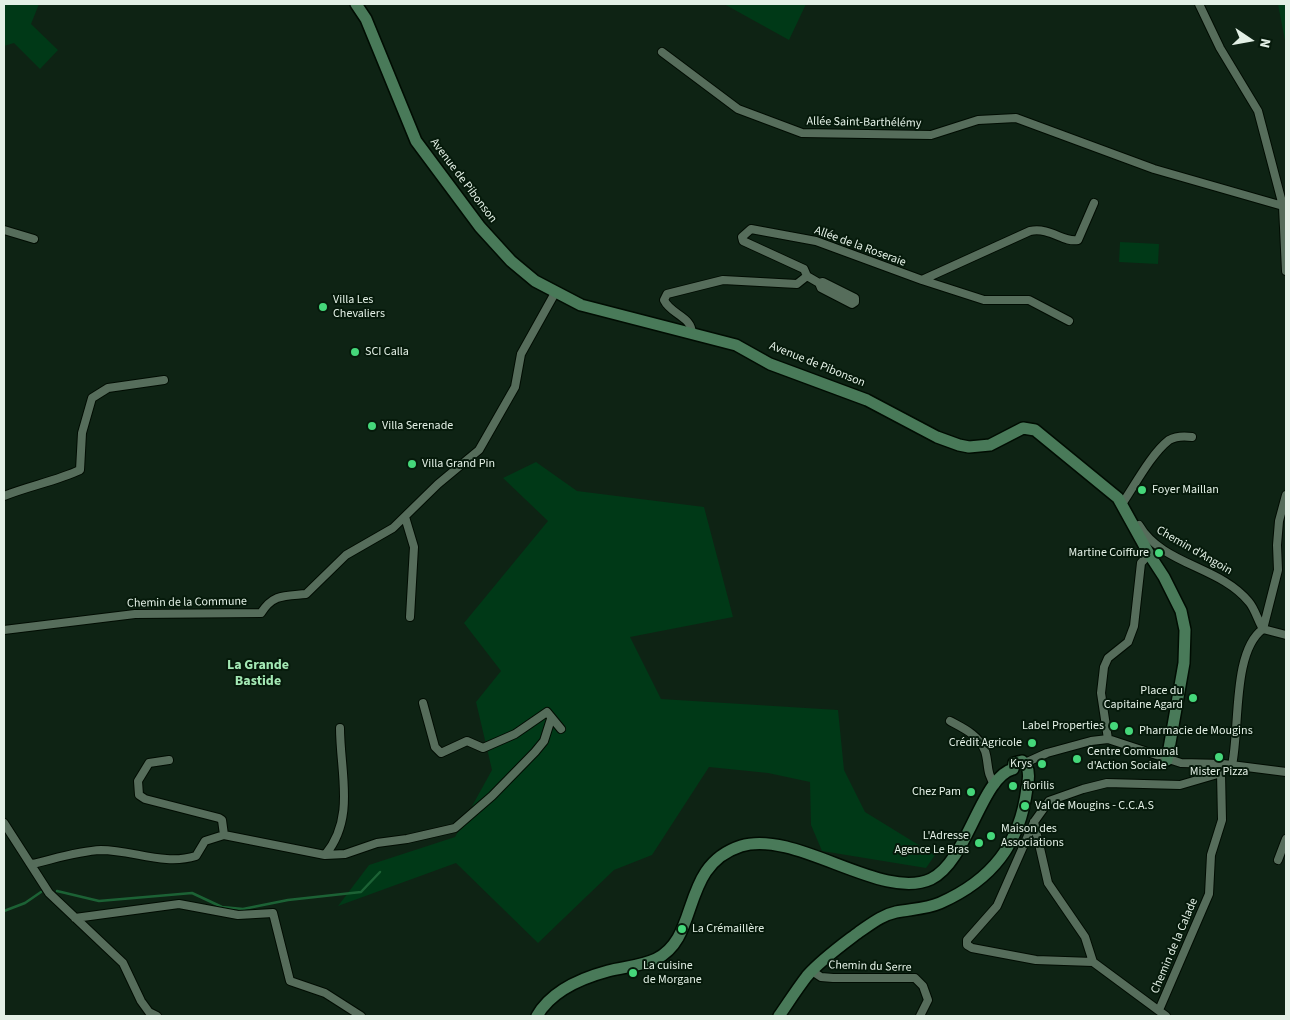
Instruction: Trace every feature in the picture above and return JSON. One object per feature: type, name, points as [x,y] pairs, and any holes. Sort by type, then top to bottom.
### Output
[{"type":"street","name":"Avenue de Pibonson","points":[[356,4],[366,19],[416,141],[480,227],[511,261],[535,281],[582,305],[736,345],[770,364],[867,400],[937,437],[959,445],[970,447],[990,445],[1023,428],[1035,430],[1088,471],[1122,504],[1149,554],[1174,594],[1185,630],[1184,663],[1167,760]]},
{"type":"street","points":[[1199,4],[1220,48],[1258,111],[1282,206],[1286,269]]},
{"type":"street","name":"Allée Saint-Barthélémy","points":[[662,52],[738,109],[802,132],[931,136],[978,120],[1016,118],[1154,169],[1282,206]]},
{"type":"street","points":[[922,280],[1030,231],[1048,230],[1072,241],[1078,240],[1094,203]]},
{"type":"street","name":"Allée de la Roseraie","points":[[808,276],[804,269],[750,246],[743,241],[742,237],[751,229],[816,241],[922,280]]},
{"type":"street","points":[[4,230],[34,239]]},
{"type":"street","points":[[692,334],[692,327],[689,322],[667,305],[664,300],[667,294],[723,280],[797,284],[808,276],[819,283]]},
{"type":"street","points":[[922,280],[984,300],[1030,300],[1069,321]]},
{"type":"street","name":"Chemin de la Commune","points":[[4,630],[135,614],[260,613],[268,601],[281,596],[306,594],[346,555],[393,528],[438,484],[479,450],[515,387],[521,354],[556,293]]},
{"type":"street","points":[[4,496],[28,486],[64,477],[80,470],[82,433],[92,398],[108,388],[164,380]]},
{"type":"street","points":[[1122,504],[1156,456],[1170,440],[1182,436],[1192,437]]},
{"type":"street","points":[[1263,630],[1278,570],[1279,529],[1286,495]]},
{"type":"street","points":[[405,517],[414,547],[410,617]]},
{"type":"street","name":"Chemin d'Angoin","points":[[1130,518],[1137,521],[1150,541],[1236,591],[1249,602],[1263,630]]},
{"type":"street","points":[[1108,739],[1101,693],[1104,668],[1108,658],[1128,642],[1134,626],[1141,563],[1149,554]]},
{"type":"street","points":[[1232,765],[1237,739],[1239,680],[1249,644],[1254,635],[1263,630],[1286,635]]},
{"type":"street","points":[[423,703],[435,747],[441,752],[467,741],[483,748],[515,734],[547,712],[551,719],[561,728]]},
{"type":"street","points":[[32,864],[101,850],[172,860],[185,859],[196,856],[205,841],[224,835],[324,855],[345,854],[377,843],[408,839],[455,828],[492,796],[535,752],[544,741],[551,719]]},
{"type":"street","points":[[950,721],[973,734],[985,750],[989,777],[995,784]]},
{"type":"street","points":[[324,855],[333,845],[344,814],[345,788],[340,753],[340,728]]},
{"type":"street","points":[[537,1016],[547,1002],[580,982],[608,971],[646,962],[667,952],[682,929],[691,902],[706,870],[727,852],[753,843],[767,843],[784,847],[887,881],[911,882],[931,879],[943,870],[955,856],[995,784],[1005,772],[1021,769],[1047,753],[1091,741],[1108,739],[1167,760],[1185,763],[1223,764],[1286,772]]},
{"type":"street","points":[[169,760],[150,763],[138,781],[139,795],[145,799],[219,818],[222,820],[225,829],[224,835]]},
{"type":"street","points":[[1166,1016],[1093,962],[1036,960],[972,948],[967,945],[967,940],[997,906],[1034,822],[1049,801],[1107,783],[1180,785],[1220,773],[1223,764]]},
{"type":"street","points":[[779,1016],[812,971],[879,919],[894,912],[939,903],[962,892],[982,878],[997,864],[1014,837],[1024,812],[1027,789],[1021,769]]},
{"type":"street","name":"Chemin de la Calade","points":[[1159,1010],[1209,894],[1210,854],[1222,820],[1220,773]]},
{"type":"street","points":[[1034,822],[1048,884],[1085,936],[1093,962]]},
{"type":"street","points":[[4,823],[49,893],[122,963],[141,1002],[148,1012],[157,1016]]},
{"type":"street","points":[[1278,860],[1286,839]]},
{"type":"street","points":[[75,918],[178,904],[238,916],[273,913],[290,981],[325,993],[361,1016]]},
{"type":"street","name":"Chemin du Serre","points":[[812,971],[821,977],[833,978],[915,978],[923,986],[928,1000],[920,1016]]},
{"type":"green space","points":[[4,4],[39,4],[31,24],[58,50],[40,69],[14,43],[4,46]]},
{"type":"green space","points":[[724,4],[806,4],[789,40]]},
{"type":"green space","points":[[1278,4],[1286,4],[1286,46]]},
{"type":"green space","points":[[1120,242],[1159,244],[1158,264],[1119,262]]},
{"type":"green space","points":[[536,462],[577,491],[704,507],[733,617],[630,637],[661,699],[838,710],[844,770],[865,812],[935,855],[926,868],[822,851],[811,825],[810,782],[768,773],[709,767],[652,855],[614,870],[538,943],[456,863],[338,906],[369,865],[455,837],[492,770],[476,702],[501,671],[464,623],[548,521],[503,478]]},
{"type":"waterway","points":[[57,891],[99,901],[192,893],[222,907],[243,909],[288,900],[361,892],[380,872]]},
{"type":"waterway","points":[[4,911],[25,903],[41,892]]},
{"type":"place","name":"Villa Les Chevaliers","points":[[323,307]]},
{"type":"place","name":"SCI Calla","points":[[355,352]]},
{"type":"place","name":"Villa Serenade","points":[[372,426]]},
{"type":"place","name":"Villa Grand Pin","points":[[412,464]]},
{"type":"place","name":"Foyer Maillan","points":[[1142,490]]},
{"type":"place","name":"Martine Coiffure","points":[[1159,553]]},
{"type":"place","name":"Place du Capitaine Agard","points":[[1193,698]]},
{"type":"place","name":"Label Properties","points":[[1114,726]]},
{"type":"place","name":"Pharmacie de Mougins","points":[[1129,731]]},
{"type":"place","name":"Crédit Agricole","points":[[1032,743]]},
{"type":"place","name":"Mister Pizza","points":[[1219,757]]},
{"type":"place","name":"Centre Communal d'Action Sociale","points":[[1077,759]]},
{"type":"place","name":"Krys","points":[[1042,764]]},
{"type":"place","name":"florilis","points":[[1013,786]]},
{"type":"place","name":"Chez Pam","points":[[971,792]]},
{"type":"place","name":"Val de Mougins - C.C.A.S","points":[[1025,806]]},
{"type":"place","name":"Maison des Associations","points":[[991,836]]},
{"type":"place","name":"L'Adresse Agence Le Bras","points":[[979,843]]},
{"type":"place","name":"La Crémaillère","points":[[682,929]]},
{"type":"place","name":"La cuisine de Morgane","points":[[633,973]]},
{"type":"district","name":"La Grande Bastide","points":[[258,674]]}]
